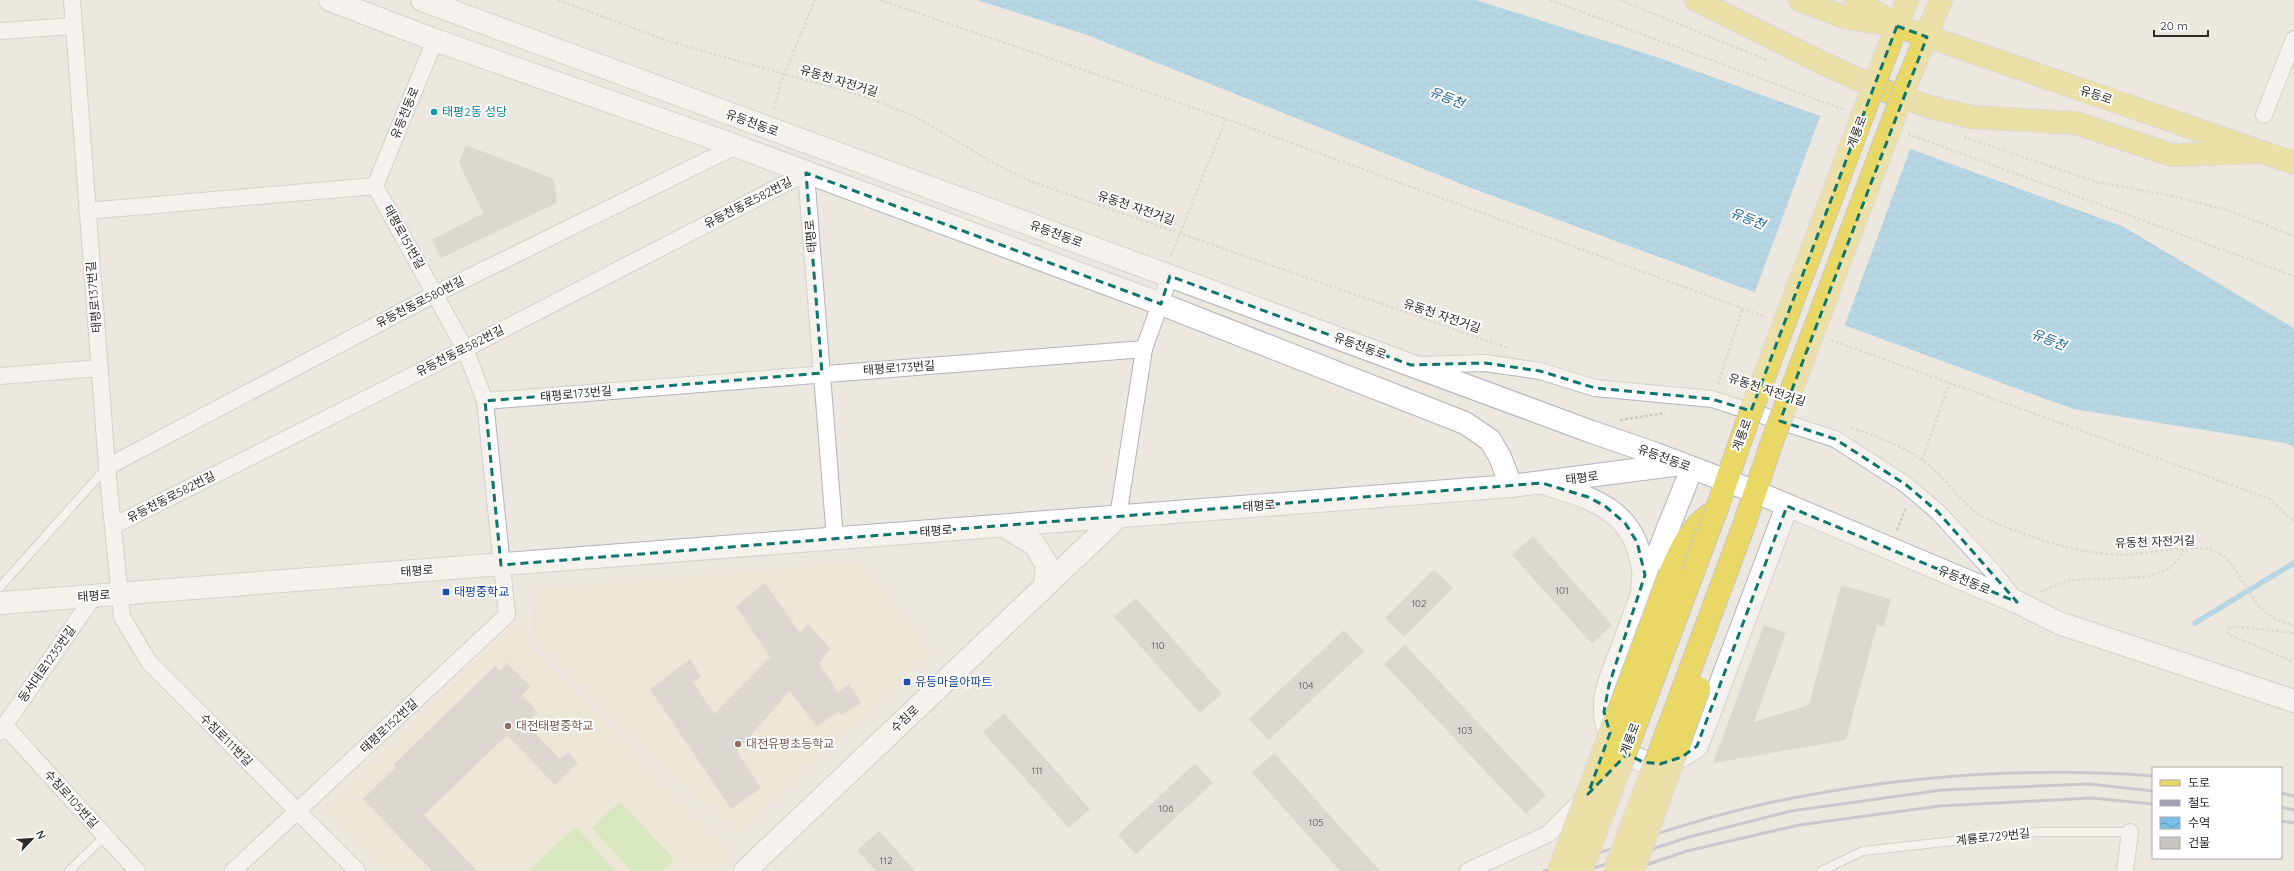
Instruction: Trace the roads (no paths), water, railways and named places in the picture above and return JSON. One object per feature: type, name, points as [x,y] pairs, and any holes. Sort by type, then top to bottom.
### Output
[{"type":"main road","points":[[330,0],[435,40],[736,146],[1161,304],[1464,423],[1490,440],[1500,457],[1511,486]]},
{"type":"main road","name":"유등천동로","points":[[422,0],[1170,267],[1411,365],[1756,492],[2017,602],[2059,623],[2294,701]]},
{"type":"main road","points":[[1696,0],[1827,65],[1880,89],[1934,108],[1971,117],[2076,124],[2172,155],[2262,152]]},
{"type":"main road","name":"유등로","points":[[1800,0],[1847,18],[1897,26],[2294,163]]},
{"type":"main road","name":"유등로","points":[[1856,0],[1897,26]]},
{"type":"main road","name":"계룡로","points":[[1581,871],[1716,510],[1746,425],[1907,0]]},
{"type":"main road","points":[[1614,871],[1744,525],[1773,439],[1908,80],[1941,0]]},
{"type":"main road","points":[[1687,466],[1609,685],[1604,712],[1607,728],[1615,742],[1627,754],[1643,762],[1660,764],[1682,757],[1697,746],[1787,506]]},
{"type":"main road","name":"태평로","points":[[0,603],[1511,486],[1687,466]]},
{"type":"main road","points":[[1542,483],[1588,497],[1605,506],[1625,523],[1637,542],[1645,574],[1637,606]]},
{"type":"main road","points":[[1559,871],[1670,574],[1686,540],[1703,517],[1716,510]]},
{"type":"main road","name":"수침로","points":[[745,871],[1118,517]]},
{"type":"main road","points":[[1633,871],[1752,542],[1744,525]]},
{"type":"main road","points":[[1004,526],[1034,544],[1047,565],[1046,586]]},
{"type":"street","name":"태평로137번길","points":[[72,0],[107,467],[119,594]]},
{"type":"street","points":[[0,32],[73,26]]},
{"type":"street","points":[[2264,115],[2294,39]]},
{"type":"street","name":"유등천동로","points":[[375,186],[435,40]]},
{"type":"street","name":"유등천동로580번길","points":[[107,467],[435,294],[736,146]]},
{"type":"street","name":"유등천동로582번길","points":[[113,526],[464,349],[806,173]]},
{"type":"street","name":"태평로","points":[[806,173],[835,539]]},
{"type":"street","points":[[87,211],[375,186]]},
{"type":"street","name":"태평로151번길","points":[[375,186],[464,349],[485,401],[501,564]]},
{"type":"street","points":[[1118,517],[1144,349],[1161,304],[1170,267]]},
{"type":"street","name":"태평로173번길","points":[[485,401],[822,373],[1144,349]]},
{"type":"street","points":[[1411,365],[1485,363],[1540,371],[1595,388],[1712,399],[1835,439],[1905,484],[1938,512],[1994,573],[2017,602]]},
{"type":"street","points":[[0,376],[100,368]]},
{"type":"street","name":"태평로152번길","points":[[233,871],[507,615],[501,564]]},
{"type":"street","name":"수침로111번길","points":[[119,594],[122,617],[149,662],[357,871]]},
{"type":"street","name":"동서대로1235번길","points":[[2,729],[94,596]]},
{"type":"street","name":"수침로105번길","points":[[2,729],[137,871]]},
{"type":"street","points":[[1468,871],[1548,834],[1627,754]]},
{"type":"street","name":"계룡로729번길","points":[[2125,871],[2130,832]]},
{"type":"lane","points":[[0,587],[107,467]]},
{"type":"lane","name":"계룡로729번길","points":[[1821,871],[1863,851],[2036,832],[2130,832]]},
{"type":"lane","points":[[69,871],[105,836]]},
{"type":"water","name":"유등천","points":[[977,0],[1476,0],[1663,59],[2122,226],[2294,328],[2294,447],[2285,443],[2073,409],[1474,189],[1087,35]]},
{"type":"waterway","points":[[2195,623],[2294,563]]},
{"type":"railway","points":[[1544,871],[1667,830],[1730,812],[1837,790],[1972,775],[2063,772],[2152,776]]},
{"type":"railway","points":[[1585,871],[1689,837],[1791,811],[1942,790],[2090,784],[2152,791]]},
{"type":"railway","points":[[2282,793],[2294,796]]},
{"type":"railway","points":[[1628,871],[1687,851],[1799,825],[1940,806],[2091,798],[2152,804]]},
{"type":"railway","points":[[2282,807],[2294,810]]},
{"type":"railway","points":[[2282,821],[2294,823]]},
{"type":"place","name":"태평2동 성당","points":[[434,112]]},
{"type":"place","name":"태평중학교","points":[[446,592]]},
{"type":"place","name":"유등마을아파트","points":[[907,682]]},
{"type":"place","name":"대전태평중학교","points":[[508,726]]},
{"type":"place","name":"대전유평초등학교","points":[[738,744]]}]
